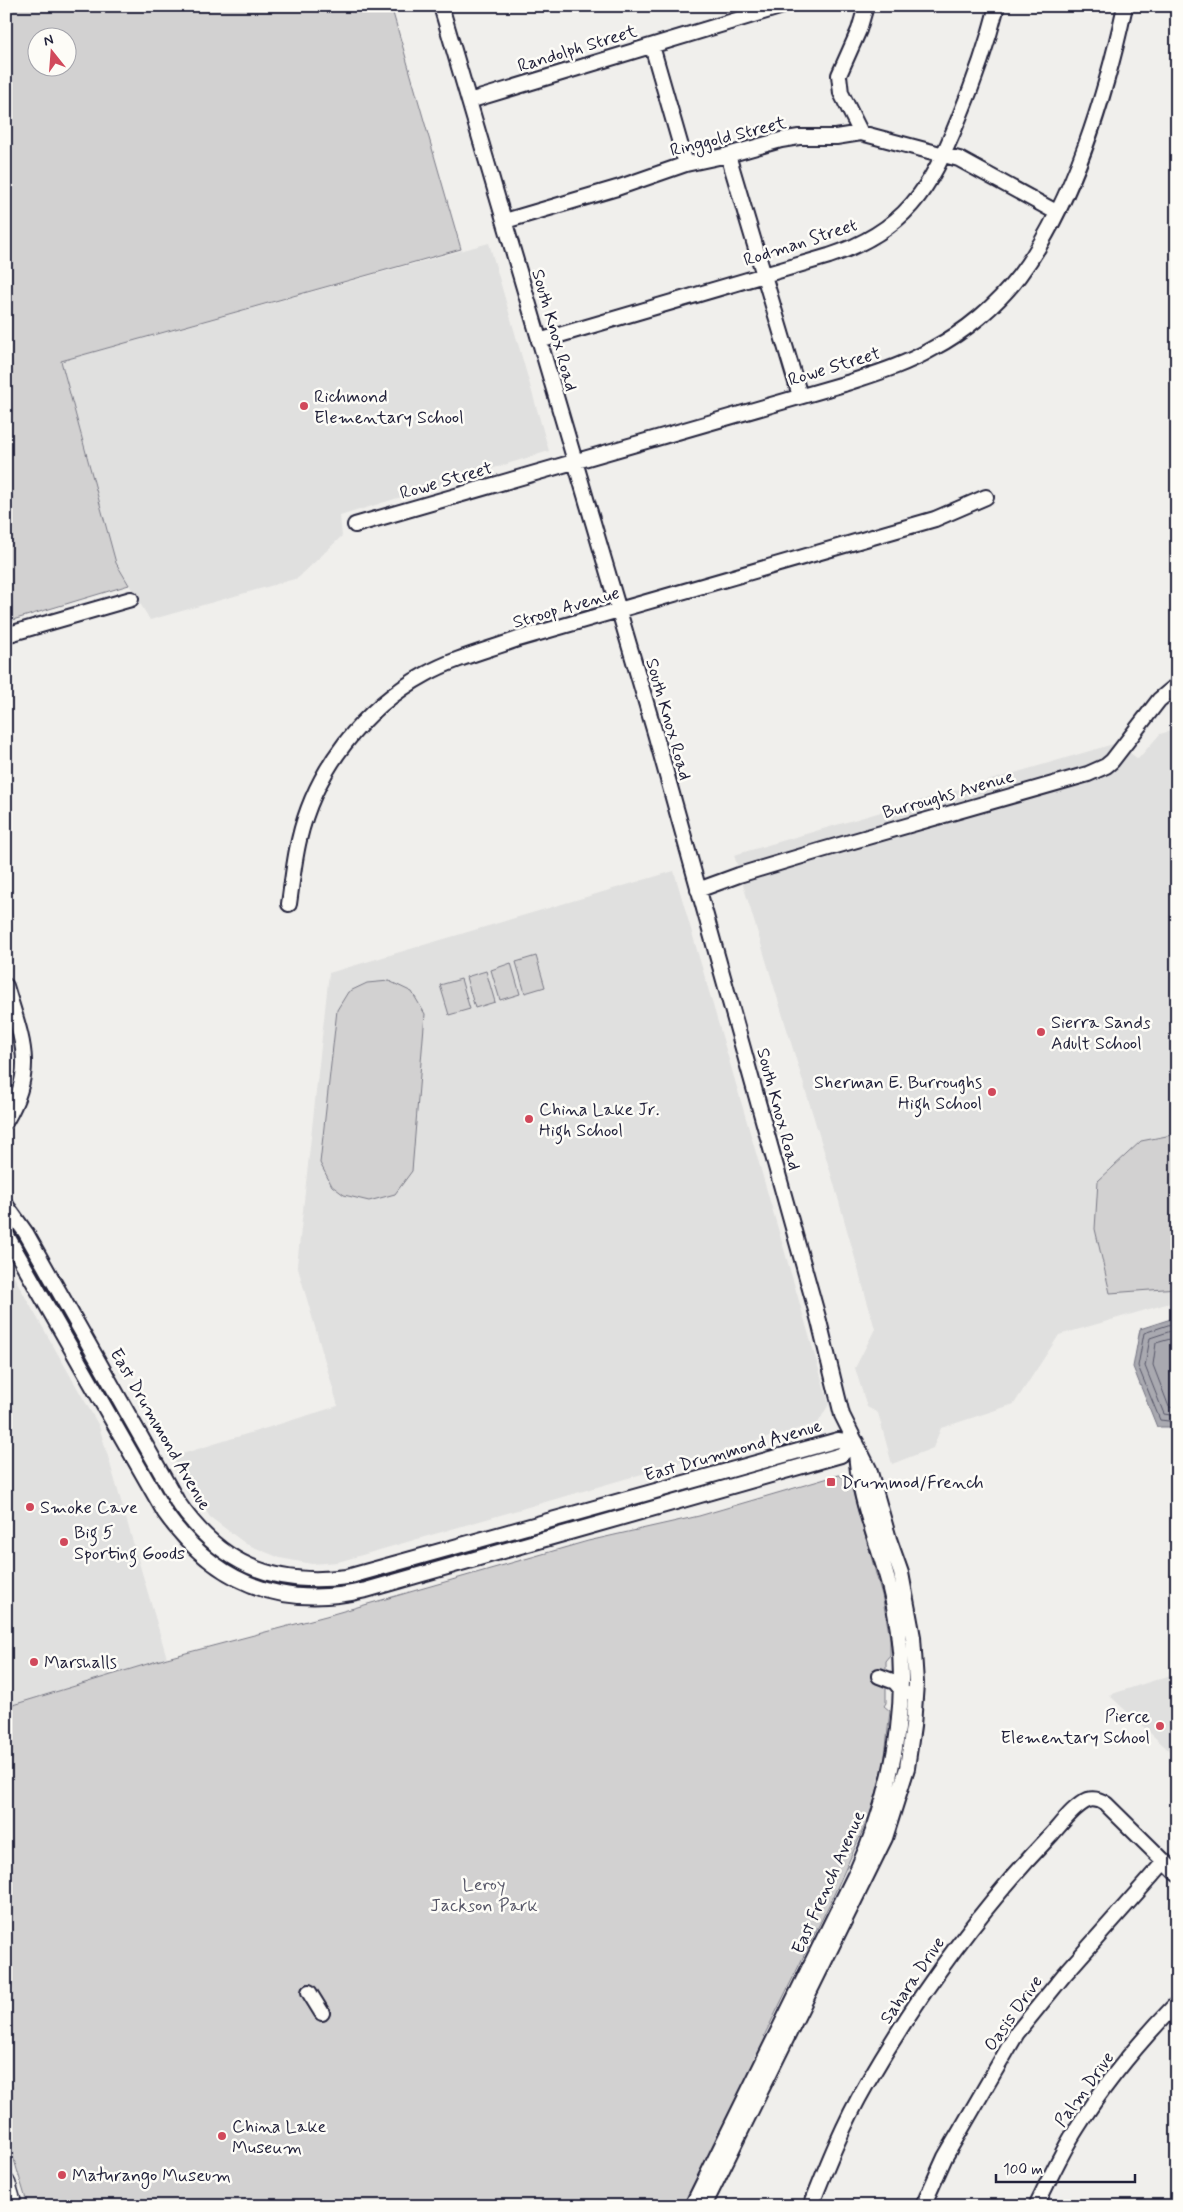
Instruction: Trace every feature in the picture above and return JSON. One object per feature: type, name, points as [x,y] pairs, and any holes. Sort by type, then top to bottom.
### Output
[{"type":"main road","points":[[6,2183],[13,2206]]},
{"type":"street","name":"South Knox Road","points":[[441,6],[698,890],[826,1346],[826,1354],[842,1415],[856,1442]]},
{"type":"street","name":"Randolph Street","points":[[469,101],[783,6]]},
{"type":"street","points":[[866,6],[859,30],[839,75],[841,93],[861,133],[945,154],[989,174],[1056,212]]},
{"type":"street","name":"Rodman Street","points":[[539,341],[851,248],[882,232],[896,221],[920,195],[945,154],[971,90],[997,6]]},
{"type":"street","name":"Rowe Street","points":[[355,525],[574,464],[844,384],[901,364],[933,349],[959,332],[994,304],[1018,277],[1040,245],[1068,186],[1093,123],[1116,50],[1125,6]]},
{"type":"street","points":[[652,46],[686,164]]},
{"type":"street","name":"Ringgold Street","points":[[505,221],[617,188],[686,164],[728,155],[781,140],[799,137],[836,137],[861,133]]},
{"type":"street","points":[[728,155],[800,396]]},
{"type":"street","name":"Stroop Avenue","points":[[290,904],[298,841],[321,779],[351,735],[376,708],[396,691],[420,677],[460,659],[518,639],[618,612],[935,519],[986,497]]},
{"type":"street","points":[[6,635],[131,600]]},
{"type":"street","name":"Burroughs Avenue","points":[[698,890],[739,875],[822,850],[1088,774],[1106,766],[1112,761],[1159,700],[1177,686]]},
{"type":"street","points":[[6,986],[24,1048],[26,1064],[18,1101],[6,1121]]},
{"type":"street","name":"East Drummond Avenue","points":[[6,1205],[26,1233],[177,1501],[189,1519],[211,1542],[228,1554],[264,1572],[305,1580],[347,1577],[838,1440],[856,1442]]},
{"type":"street","name":"East Drummond Avenue","points":[[6,1234],[165,1513],[176,1528],[198,1552],[217,1567],[255,1586],[279,1593],[298,1597],[327,1597],[366,1590],[842,1455],[856,1442]]},
{"type":"street","name":"East French Avenue","points":[[692,2206],[872,1839],[892,1769],[898,1734],[901,1669],[896,1613],[856,1473],[856,1442]]},
{"type":"street","name":"East French Avenue","points":[[704,2206],[885,1838],[907,1768],[916,1684],[914,1637],[901,1573],[888,1539],[869,1469],[856,1442]]},
{"type":"street","points":[[879,1676],[896,1682],[907,1700],[896,1807]]},
{"type":"street","name":"Sahara Drive","points":[[811,2206],[827,2165],[865,2087],[912,2010],[973,1925],[1034,1852],[1084,1802],[1096,1799],[1106,1804],[1164,1862]]},
{"type":"street","points":[[1164,1862],[1177,1874]]},
{"type":"street","name":"Oasis Drive","points":[[923,2206],[945,2158],[1017,2033],[1064,1974],[1164,1862]]},
{"type":"street","points":[[308,1992],[322,2013]]},
{"type":"street","name":"Palm Drive","points":[[1036,2206],[1077,2128],[1101,2092],[1156,2025],[1177,2003]]},
{"type":"shaded area","name":"Richmond Elementary School","points":[[489,243],[549,451],[340,516],[342,536],[298,578],[150,620],[116,563],[61,361]]},
{"type":"shaded area","name":"Sherman E. Burroughs High School","points":[[1177,729],[1177,1301],[1059,1335],[1014,1404],[941,1428],[933,1448],[892,1464],[878,1413],[867,1407],[855,1368],[875,1329],[834,1184],[734,855],[1117,743],[1138,759],[1160,734]]},
{"type":"shaded area","name":"China Lake Jr. High School","points":[[674,871],[829,1404],[818,1423],[338,1562],[312,1564],[280,1558],[246,1544],[210,1517],[172,1457],[338,1406],[297,1265],[329,973]]},
{"type":"shaded area","points":[[6,1031],[13,1053],[13,1078],[6,1101]]},
{"type":"shaded area","points":[[6,1263],[99,1426],[167,1658],[6,1707]]},
{"type":"shaded area","name":"Pierce Elementary School","points":[[1177,1673],[1177,1758],[1109,1695]]},
{"type":"green space","points":[[6,6],[391,6],[461,249],[61,361],[116,563],[129,585],[6,622]]},
{"type":"green space","points":[[536,956],[545,987],[525,993],[516,962]]},
{"type":"green space","points":[[511,963],[520,994],[500,1000],[491,970]]},
{"type":"green space","points":[[486,971],[495,1002],[475,1008],[466,977]]},
{"type":"green space","points":[[461,979],[470,1009],[449,1015],[440,985]]},
{"type":"green space","points":[[389,981],[412,992],[425,1014],[412,1171],[395,1194],[369,1201],[344,1195],[332,1186],[320,1163],[337,1010],[348,992],[367,983]]},
{"type":"green space","points":[[1177,1134],[1177,1288],[1110,1293],[1095,1229],[1098,1181],[1141,1141]]},
{"type":"green space","name":"Leroy Jackson Park","points":[[839,1475],[850,1482],[882,1595],[890,1638],[890,1656],[886,1661],[886,1703],[884,1706],[890,1711],[884,1765],[871,1812],[832,1899],[683,2206],[28,2206],[6,2133],[6,1707],[167,1658],[326,1616],[588,1541],[699,1516]]},
{"type":"water","points":[[1177,1317],[1177,1427],[1157,1427],[1133,1367],[1140,1329]]},
{"type":"place","name":"Richmond Elementary School","points":[[304,406]]},
{"type":"place","name":"Sierra Sands Adult School","points":[[1041,1032]]},
{"type":"place","name":"Sherman E. Burroughs High School","points":[[992,1092]]},
{"type":"place","name":"China Lake Jr. High School","points":[[529,1119]]},
{"type":"place","name":"Drummod/French","points":[[831,1482]]},
{"type":"place","name":"Smoke Cave","points":[[30,1507]]},
{"type":"place","name":"Big 5 Sporting Goods","points":[[64,1542]]},
{"type":"place","name":"Marshalls","points":[[34,1662]]},
{"type":"place","name":"Pierce Elementary School","points":[[1160,1726]]},
{"type":"place","name":"China Lake Museum","points":[[222,2136]]},
{"type":"place","name":"Maturango Museum","points":[[62,2175]]}]
